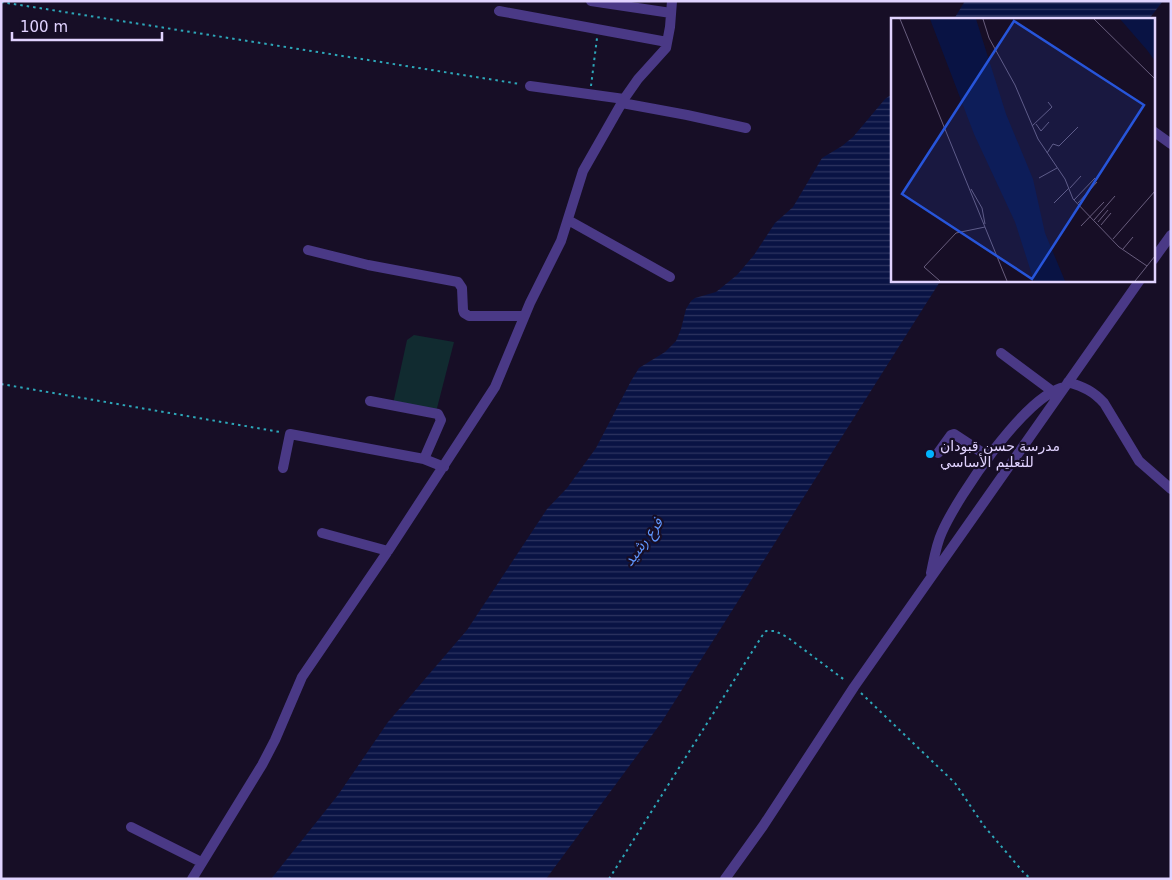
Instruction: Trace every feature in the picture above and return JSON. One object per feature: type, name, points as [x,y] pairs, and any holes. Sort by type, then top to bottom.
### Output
[{"type":"street","points":[[591,1],[671,13]]},
{"type":"street","points":[[192,879],[200,862],[262,765],[302,677],[444,467],[495,387],[524,316],[561,241],[583,171],[623,101],[638,79],[662,54],[667,42],[672,1]]},
{"type":"street","points":[[499,11],[667,42]]},
{"type":"street","points":[[530,86],[623,101],[746,128]]},
{"type":"street","points":[[1154,132],[1171,144]]},
{"type":"street","points":[[568,220],[670,277]]},
{"type":"street","points":[[1154,259],[1171,235]]},
{"type":"street","points":[[308,250],[368,265],[458,282],[462,288],[463,310],[468,316],[524,316]]},
{"type":"street","points":[[725,879],[763,826],[854,687],[1139,281]]},
{"type":"street","points":[[1001,353],[1052,391]]},
{"type":"street","points":[[931,577],[935,552],[942,532],[989,457],[1026,413],[1052,391],[1067,384],[1085,387],[1104,403],[1138,461],[1171,489]]},
{"type":"street","points":[[370,401],[438,414],[440,416],[441,420],[424,460]]},
{"type":"street","points":[[283,468],[290,434],[424,460],[444,467]]},
{"type":"street","points":[[938,453],[951,435],[954,434],[989,457]]},
{"type":"street","points":[[322,533],[388,551]]},
{"type":"street","points":[[131,827],[200,862]]},
{"type":"path","points":[[1,2],[530,86]]},
{"type":"path","points":[[590,95],[598,28]]},
{"type":"path","points":[[1,384],[290,434]]},
{"type":"path","points":[[609,879],[717,705],[766,631],[775,631],[787,637],[854,687],[955,783],[984,826],[1031,879]]},
{"type":"green space","points":[[414,335],[454,342],[436,412],[393,404],[407,340]]},
{"type":"water","points":[[965,1],[1163,1],[1150,18],[955,18]]},
{"type":"water","name":"فرع رشيد","points":[[891,95],[891,281],[940,281],[661,723],[546,879],[271,879],[338,795],[388,722],[467,630],[547,509],[567,488],[596,448],[639,368],[665,352],[676,341],[686,309],[691,301],[716,292],[737,275],[754,255],[775,223],[793,207],[822,158],[853,137],[885,99]]},
{"type":"place","name":"مدرسة حسن قبودان للتعليم الأساسي","points":[[930,454]]}]
